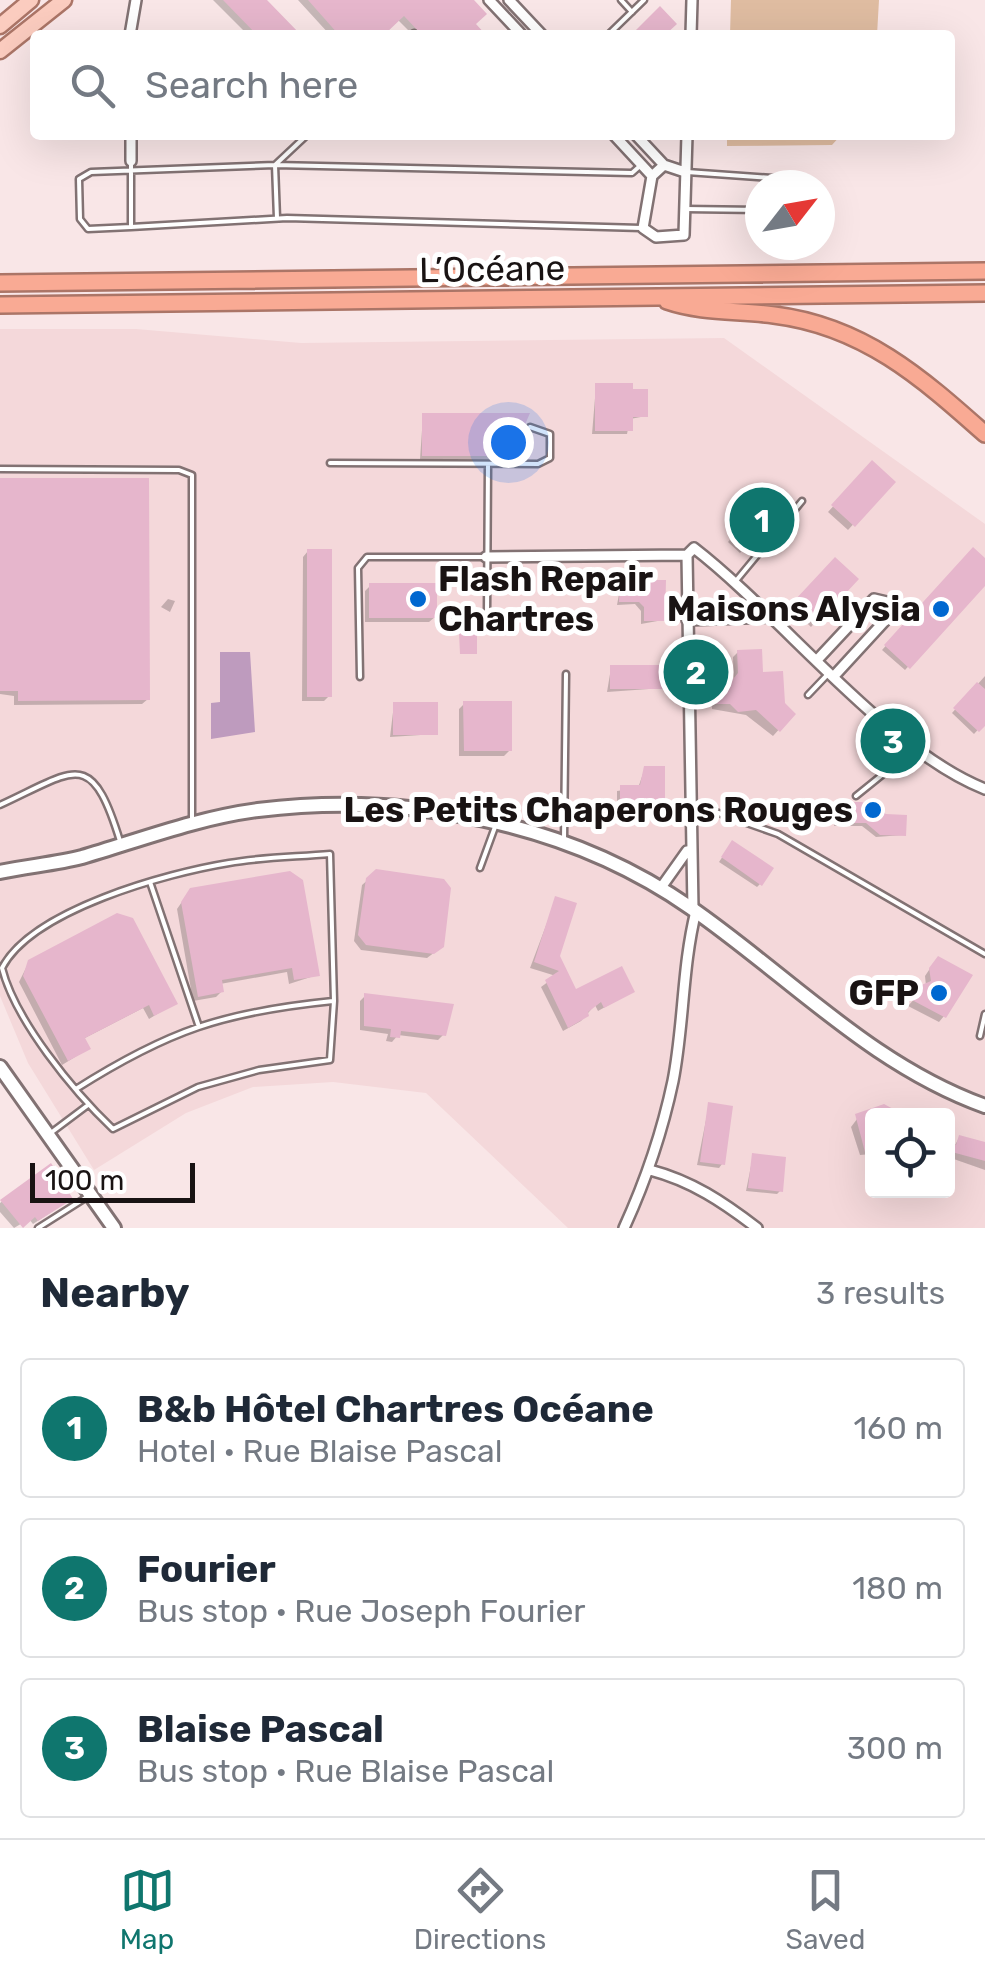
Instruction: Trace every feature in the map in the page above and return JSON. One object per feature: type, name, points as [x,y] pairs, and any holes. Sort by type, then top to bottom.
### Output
[{"type":"highway","name":"L’Océane","points":[[0,283],[985,271]]},
{"type":"highway","name":"L’Océane","points":[[0,305],[985,293]]},
{"type":"highway","points":[[658,297],[692,310],[778,315],[854,336],[896,359],[985,434]]},
{"type":"main road","points":[[0,26],[32,0]]},
{"type":"main road","points":[[0,51],[64,0]]},
{"type":"street","points":[[131,30],[136,0]]},
{"type":"street","points":[[488,0],[517,30]]},
{"type":"street","points":[[509,0],[537,30]]},
{"type":"street","points":[[691,30],[692,0]]},
{"type":"street","points":[[130,140],[131,167]]},
{"type":"street","points":[[618,140],[652,176]]},
{"type":"street","points":[[640,140],[664,165],[686,172]]},
{"type":"street","points":[[664,165],[652,176],[643,228],[656,238],[684,235],[687,140]]},
{"type":"street","points":[[641,165],[653,154]]},
{"type":"street","points":[[624,1228],[650,1170],[673,1080],[694,910],[688,849],[690,551]]},
{"type":"street","points":[[486,557],[690,551],[735,582],[916,747],[957,778],[985,789]]},
{"type":"street","points":[[818,659],[874,599],[891,602],[892,613],[832,673]]},
{"type":"street","points":[[687,620],[772,616]]},
{"type":"street","points":[[0,872],[121,845],[192,823],[316,805],[457,812],[564,843],[660,890],[694,910],[869,1047],[914,1076],[985,1106]]},
{"type":"street","points":[[660,890],[682,865],[688,849]]},
{"type":"street","points":[[0,1066],[114,1228]]},
{"type":"street","points":[[650,1170],[675,1176],[718,1198],[757,1228]]},
{"type":"lane","points":[[621,0],[632,12]]},
{"type":"lane","points":[[613,30],[644,0]]},
{"type":"lane","points":[[277,218],[275,166],[301,140]]},
{"type":"lane","points":[[641,165],[632,172],[131,167],[91,172],[79,179],[79,200],[80,219],[88,228],[277,218],[643,228]]},
{"type":"lane","points":[[131,167],[131,227]]},
{"type":"lane","points":[[686,172],[745,176]]},
{"type":"lane","points":[[685,209],[745,210]]},
{"type":"lane","points":[[330,463],[538,464],[550,458],[550,434],[530,427]]},
{"type":"lane","points":[[487,615],[488,465]]},
{"type":"lane","points":[[0,469],[179,470],[192,475],[192,823]]},
{"type":"lane","points":[[735,582],[802,501]]},
{"type":"lane","points":[[360,677],[358,568],[367,556],[486,557]]},
{"type":"lane","points":[[808,695],[832,673]]},
{"type":"lane","points":[[564,843],[566,674]]},
{"type":"lane","points":[[856,796],[916,747]]},
{"type":"lane","points":[[0,805],[68,774],[88,775],[108,803],[121,845]]},
{"type":"lane","points":[[688,803],[778,834],[985,954]]},
{"type":"lane","points":[[480,868],[496,823]]},
{"type":"lane","points":[[330,854],[334,1001],[330,1060],[259,1070],[198,1087],[159,1104],[122,1128],[112,1129],[88,1105],[9,994],[2,968],[12,949],[28,937],[96,902],[150,882],[228,863],[330,854]]},
{"type":"lane","points":[[150,882],[198,1024]]},
{"type":"lane","points":[[76,1089],[128,1056],[198,1024],[334,1001]]},
{"type":"lane","points":[[980,1036],[985,1014]]},
{"type":"lane","points":[[48,1135],[88,1105]]},
{"type":"lane","points":[[38,1228],[91,1195]]},
{"type":"shaded area","points":[[731,0],[879,0],[877,30],[730,30]]},
{"type":"shaded area","points":[[727,140],[836,140],[832,145],[727,146]]},
{"type":"shaded area","points":[[0,329],[136,329],[301,343],[724,338],[985,524],[985,1228],[568,1228],[426,1093],[333,1082],[253,1087],[186,1113],[94,1170],[28,1063],[0,996]]},
{"type":"shaded area","points":[[220,652],[250,652],[255,732],[211,739],[211,703],[220,702]]},
{"type":"building","points":[[223,0],[267,0],[296,30],[252,30]]},
{"type":"building","points":[[308,0],[474,0],[487,14],[476,24],[481,30],[417,30],[404,16],[389,30],[335,30]]},
{"type":"building","points":[[660,6],[677,24],[670,30],[636,30]]},
{"type":"building","points":[[595,383],[633,383],[633,389],[648,389],[648,417],[633,417],[633,431],[595,431]]},
{"type":"building","points":[[422,413],[530,413],[524,427],[530,433],[530,456],[422,456]]},
{"type":"building","points":[[872,460],[896,482],[855,527],[831,505]]},
{"type":"building","points":[[0,478],[149,478],[150,700],[18,701],[18,691],[0,691]]},
{"type":"building","points":[[772,489],[788,504],[745,551],[729,537]]},
{"type":"building","points":[[973,547],[985,558],[985,586],[910,669],[884,645]]},
{"type":"building","points":[[307,549],[332,549],[332,697],[307,697]]},
{"type":"building","points":[[835,557],[859,579],[818,623],[794,601]]},
{"type":"building","points":[[620,580],[666,580],[665,621],[644,621],[644,607],[639,602],[619,602]]},
{"type":"building","points":[[369,583],[437,583],[437,618],[369,618]]},
{"type":"building","points":[[459,633],[477,633],[477,654],[460,654]]},
{"type":"building","points":[[762,649],[763,672],[783,671],[785,703],[796,714],[780,732],[756,710],[738,712],[730,704],[716,704],[715,680],[733,679],[738,673],[737,650]]},
{"type":"building","points":[[610,665],[665,665],[665,689],[610,689]]},
{"type":"building","points":[[977,682],[985,689],[985,726],[979,732],[953,708]]},
{"type":"building","points":[[463,701],[512,701],[512,751],[464,751]]},
{"type":"building","points":[[393,702],[438,702],[438,735],[393,735]]},
{"type":"building","points":[[644,766],[665,766],[665,806],[620,806],[620,785],[640,785]]},
{"type":"building","points":[[836,802],[862,802],[886,814],[907,815],[906,836],[880,835],[866,823],[836,823]]},
{"type":"building","points":[[732,840],[774,868],[762,886],[721,857]]},
{"type":"building","points":[[376,869],[444,879],[451,888],[444,947],[434,954],[366,945],[358,935],[366,878]]},
{"type":"building","points":[[290,871],[303,880],[320,976],[294,980],[292,968],[222,980],[224,992],[198,997],[181,902],[190,888]]},
{"type":"building","points":[[555,896],[577,903],[560,956],[576,989],[622,966],[635,992],[604,1008],[601,1002],[588,1012],[589,1016],[568,1028],[545,980],[559,971],[534,962]]},
{"type":"building","points":[[117,913],[133,918],[178,1004],[154,1016],[149,1005],[85,1038],[91,1049],[68,1061],[23,976],[28,960]]},
{"type":"building","name":"GFP","points":[[938,956],[973,975],[946,1018],[912,1000],[919,986],[931,981],[929,968]]},
{"type":"building","points":[[364,993],[454,1004],[446,1036],[401,1031],[400,1038],[390,1037],[391,1029],[364,1026]]},
{"type":"building","points":[[708,1102],[733,1106],[725,1165],[700,1162]]},
{"type":"building","points":[[865,1111],[865,1152],[855,1114]]},
{"type":"building","points":[[959,1135],[985,1142],[985,1161],[955,1153]]},
{"type":"building","points":[[752,1153],[786,1157],[783,1192],[748,1188]]},
{"type":"building","points":[[51,1163],[73,1199],[38,1221],[35,1217],[23,1228],[0,1200]]},
{"type":"place","name":"B&b Hôtel Chartres Océane","points":[[762,520]]},
{"type":"place","name":"Flash Repair Chartres","points":[[418,599]]},
{"type":"place","name":"Maisons Alysia","points":[[941,609]]},
{"type":"place","name":"Fourier","points":[[696,672]]},
{"type":"place","name":"Blaise Pascal","points":[[893,741]]},
{"type":"place","name":"Les Petits Chaperons Rouges","points":[[873,810]]},
{"type":"place","name":"GFP","points":[[939,993]]}]
